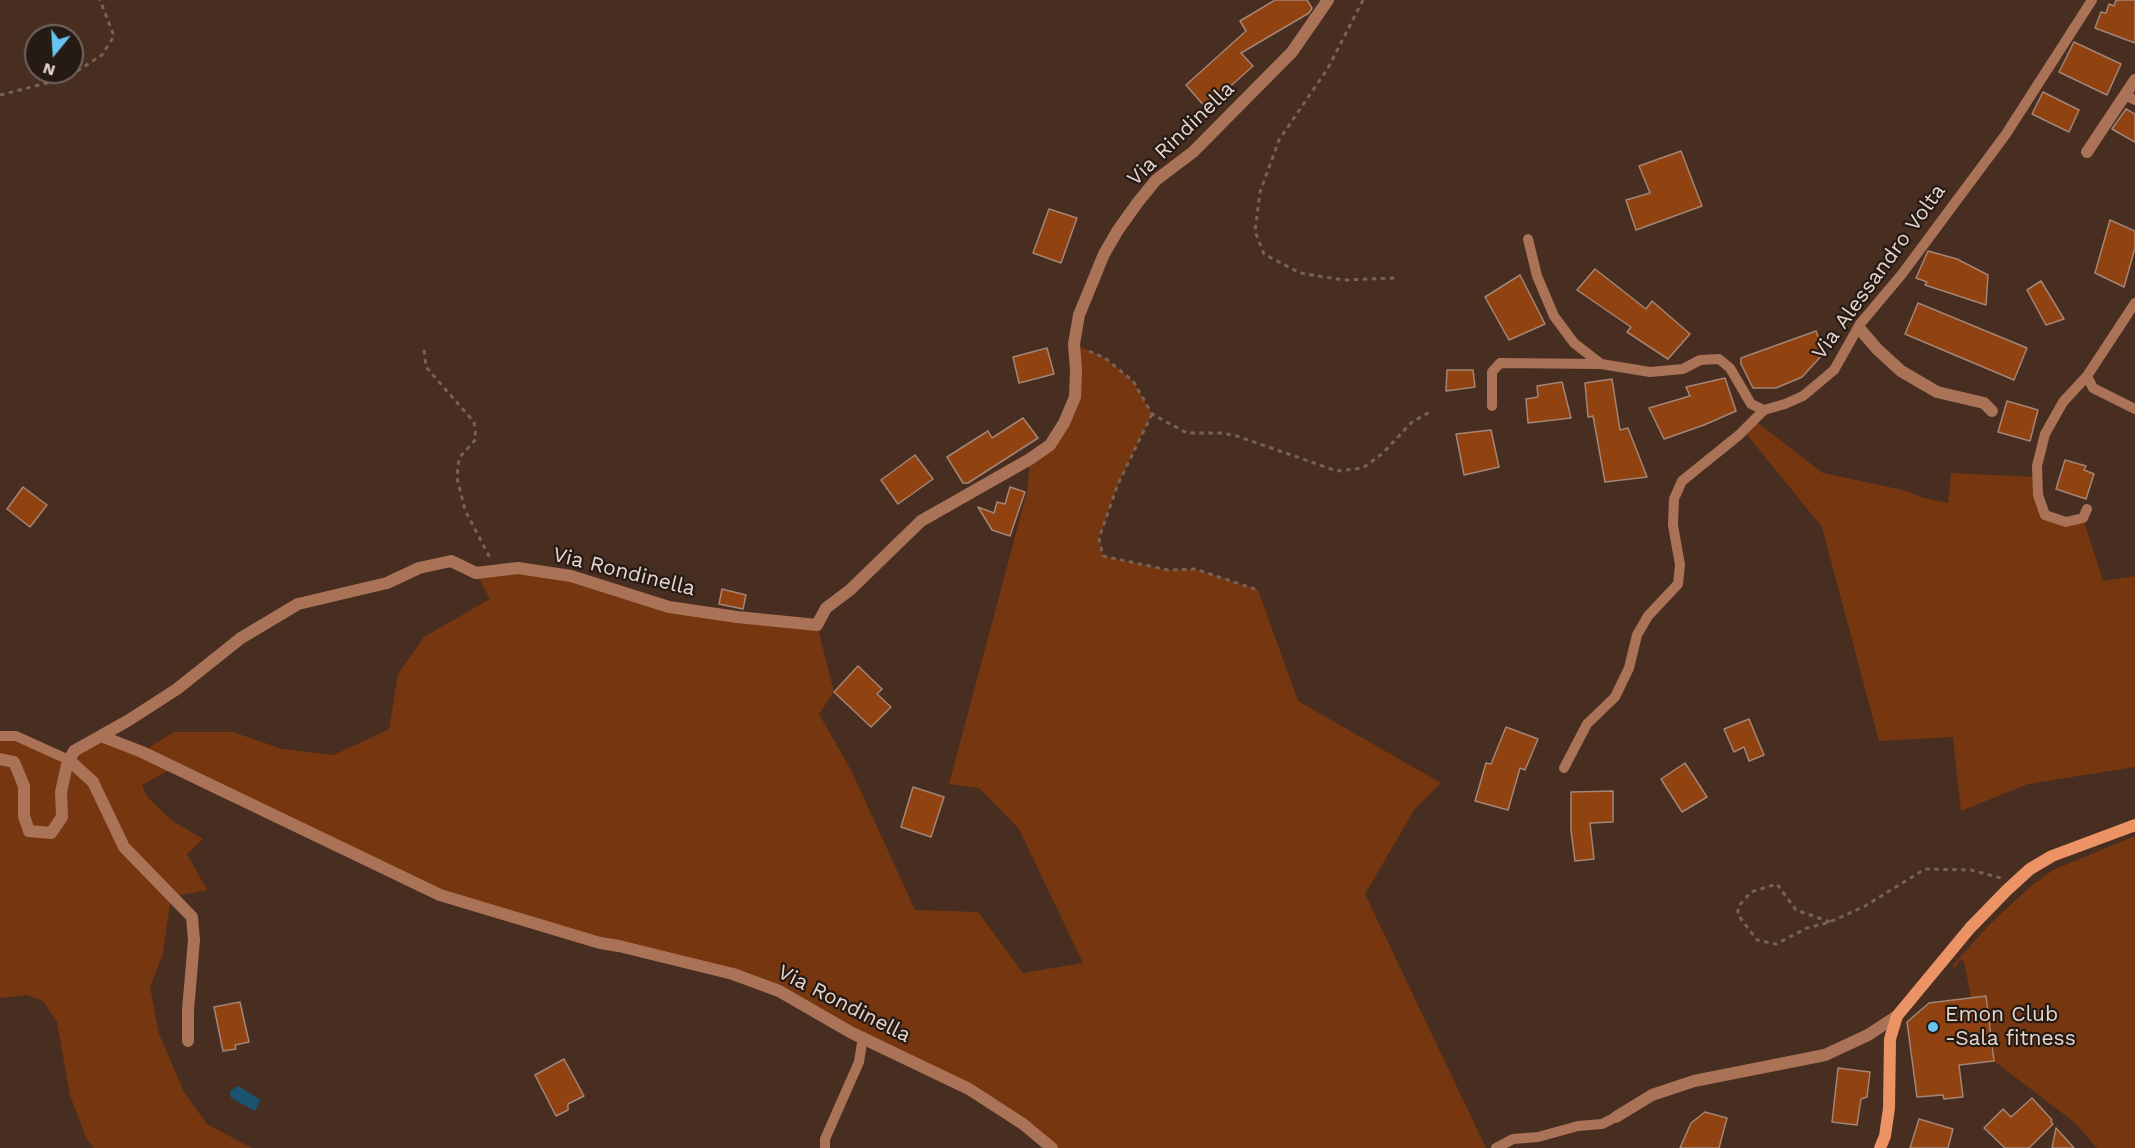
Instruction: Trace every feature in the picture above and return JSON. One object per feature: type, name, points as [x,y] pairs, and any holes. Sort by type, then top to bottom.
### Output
[{"type":"street","name":"Via Rindinella","points":[[1074,344],[1079,315],[1104,254],[1138,202],[1156,180],[1193,152],[1292,52],[1328,0]]},
{"type":"street","points":[[2087,152],[2130,98],[2135,80]]},
{"type":"street","points":[[1858,328],[1901,371],[1937,392],[1984,403],[1992,411]]},
{"type":"street","name":"Via Rondinella","points":[[69,760],[74,751],[129,720],[177,689],[242,638],[298,604],[387,583],[419,568],[451,561],[476,573],[518,568],[571,576],[669,607],[817,625],[826,608],[850,590],[921,521],[1012,470],[1050,445],[1064,423],[1075,397],[1074,344]]},
{"type":"street","name":"Via Rondinella","points":[[101,735],[142,752],[440,895],[600,944],[619,946],[733,974],[779,991],[863,1037],[969,1089],[1023,1124],[1052,1148]]},
{"type":"street","points":[[0,759],[14,762],[24,786],[24,816],[29,831],[51,833],[62,816],[62,792],[69,760]]},
{"type":"street","points":[[69,760],[93,782],[124,847],[192,917],[194,940],[188,1010],[188,1041]]},
{"type":"street","points":[[1616,1117],[1652,1095],[1694,1081],[1825,1055],[1868,1035],[1897,1016],[1970,928],[2030,869],[2052,856],[2135,825]]},
{"type":"street","points":[[1880,1148],[1885,1136],[1889,1107],[1890,1039],[1897,1016]]},
{"type":"lane","name":"Via Alessandro Volta","points":[[1764,410],[1803,396],[1834,370],[1858,328],[1902,274],[2006,134],[2092,0]]},
{"type":"lane","points":[[1528,239],[1537,276],[1554,316],[1574,343],[1601,364]]},
{"type":"lane","points":[[2087,509],[2083,518],[2066,522],[2045,515],[2038,495],[2037,466],[2045,434],[2063,402],[2087,376],[2135,303]]},
{"type":"lane","points":[[1492,406],[1492,372],[1500,363],[1601,364],[1650,372],[1683,369],[1700,360],[1719,359],[1730,368],[1751,404],[1764,410],[1740,435],[1682,481],[1674,499],[1673,525],[1680,565],[1678,584],[1648,616],[1637,635],[1629,668],[1615,697],[1587,724],[1564,768]]},
{"type":"lane","points":[[2087,376],[2093,388],[2135,409]]},
{"type":"lane","points":[[0,736],[16,736],[69,760]]},
{"type":"lane","points":[[825,1148],[825,1139],[859,1062],[863,1037]]},
{"type":"lane","points":[[1496,1148],[1513,1139],[1538,1137],[1578,1126],[1602,1124],[1616,1117]]},
{"type":"path","points":[[0,95],[51,82],[74,73],[102,55],[114,36],[100,0]]},
{"type":"path","points":[[1363,0],[1328,68],[1279,140],[1260,192],[1255,231],[1264,254],[1300,273],[1343,280],[1395,278]]},
{"type":"path","points":[[1074,344],[1105,358],[1133,381],[1152,414],[1187,433],[1221,433],[1237,436],[1337,471],[1363,468],[1383,453],[1412,422],[1430,412]]},
{"type":"path","points":[[424,350],[426,367],[474,422],[476,439],[459,458],[457,478],[465,510],[496,571]]},
{"type":"path","points":[[1152,414],[1118,484],[1099,538],[1103,556],[1168,570],[1196,569],[1258,590]]},
{"type":"path","points":[[1830,922],[1796,910],[1777,884],[1751,892],[1738,907],[1738,915],[1757,940],[1776,944],[1807,928],[1830,922],[1865,906],[1924,869],[1971,870],[1996,876],[2013,884]]},
{"type":"shaded area","points":[[1074,344],[1105,358],[1133,381],[1152,414],[1118,484],[1099,538],[1103,556],[1168,570],[1195,569],[1258,590],[1298,701],[1441,783],[1414,810],[1365,894],[1486,1148],[1052,1148],[1023,1124],[779,991],[440,895],[173,768],[142,785],[148,798],[171,820],[203,839],[187,854],[207,890],[171,897],[163,953],[150,987],[159,1034],[184,1092],[207,1124],[252,1148],[94,1148],[86,1138],[70,1095],[57,1022],[43,1001],[27,995],[0,998],[0,736],[69,760],[101,736],[142,752],[174,732],[233,732],[282,749],[334,755],[389,729],[398,674],[424,637],[490,599],[476,573],[518,568],[669,607],[817,625],[834,692],[819,714],[852,772],[915,910],[978,912],[1023,973],[1083,963],[1019,829],[979,788],[949,784],[1027,492],[1030,459],[1050,445],[1075,397]]},
{"type":"shaded area","points":[[1754,420],[1823,473],[1903,490],[1924,498],[1948,503],[1951,473],[2037,477],[2045,515],[2066,522],[2083,518],[2103,581],[2135,576],[2135,767],[2028,784],[1961,811],[1953,737],[1879,741],[1822,527],[1744,431]]},
{"type":"shaded area","points":[[2135,836],[2135,1148],[2097,1148],[2074,1122],[1994,1061],[1986,996],[1971,998],[1964,961],[1961,959],[1954,968],[1952,966],[1990,924],[2031,886],[2053,870]]},
{"type":"water","points":[[238,1086],[261,1100],[255,1111],[231,1098],[230,1091]]},
{"type":"building","points":[[1275,0],[1307,0],[1312,8],[1309,13],[1241,53],[1253,66],[1206,108],[1186,85],[1246,31],[1240,21]]},
{"type":"building","points":[[2116,0],[2135,0],[2135,43],[2095,28],[2101,12],[2106,13],[2109,4],[2114,6]]},
{"type":"building","points":[[2074,42],[2121,64],[2107,95],[2059,72]]},
{"type":"building","points":[[2043,92],[2079,110],[2069,132],[2032,114]]},
{"type":"building","points":[[2126,109],[2135,114],[2135,142],[2112,129]]},
{"type":"building","points":[[1681,151],[1702,206],[1636,230],[1626,200],[1650,193],[1639,166]]},
{"type":"building","points":[[1049,209],[1077,218],[1061,263],[1033,253]]},
{"type":"building","points":[[2110,220],[2135,231],[2135,248],[2124,287],[2095,273]]},
{"type":"building","points":[[1928,251],[1957,259],[1988,275],[1986,305],[1925,285],[1927,282],[1916,278]]},
{"type":"building","points":[[1595,269],[1646,309],[1652,301],[1690,334],[1668,359],[1627,332],[1631,327],[1577,290]]},
{"type":"building","points":[[1520,275],[1545,324],[1509,340],[1485,297]]},
{"type":"building","points":[[2041,281],[2064,319],[2046,325],[2027,290]]},
{"type":"building","points":[[1918,303],[2027,348],[2014,380],[1905,334]]},
{"type":"building","points":[[1816,331],[1824,353],[1802,377],[1776,388],[1753,388],[1741,364],[1741,358]]},
{"type":"building","points":[[1047,348],[1054,374],[1019,383],[1013,357]]},
{"type":"building","points":[[1447,370],[1473,370],[1475,387],[1446,391]]},
{"type":"building","points":[[1725,378],[1736,411],[1664,439],[1649,408],[1690,396],[1686,387]]},
{"type":"building","points":[[1612,379],[1620,430],[1628,428],[1647,477],[1605,482],[1593,416],[1588,417],[1585,383]]},
{"type":"building","points":[[1562,382],[1571,418],[1528,423],[1526,399],[1538,397],[1537,386]]},
{"type":"building","points":[[2007,401],[2038,410],[2030,441],[1998,432]]},
{"type":"building","points":[[1023,418],[1038,438],[968,483],[963,483],[947,457],[988,431],[992,438]]},
{"type":"building","points":[[1491,430],[1499,467],[1464,475],[1456,434]]},
{"type":"building","points":[[915,455],[933,479],[898,504],[881,480]]},
{"type":"building","points":[[2065,460],[2086,466],[2084,470],[2094,474],[2086,499],[2056,489]]},
{"type":"building","points":[[23,487],[47,505],[30,527],[7,509]]},
{"type":"building","points":[[1010,487],[1025,492],[1010,536],[992,530],[978,507],[994,513],[997,502],[1005,504]]},
{"type":"building","points":[[722,589],[746,595],[743,609],[719,604]]},
{"type":"building","points":[[858,666],[882,689],[877,694],[891,707],[871,727],[834,692]]},
{"type":"building","points":[[1749,719],[1764,755],[1749,761],[1744,747],[1734,752],[1724,729]]},
{"type":"building","points":[[1506,727],[1538,739],[1525,770],[1520,768],[1508,810],[1475,801],[1486,763],[1491,764]]},
{"type":"building","points":[[1685,763],[1707,797],[1682,812],[1661,779]]},
{"type":"building","points":[[913,787],[944,797],[931,837],[901,827]]},
{"type":"building","points":[[1613,791],[1613,822],[1590,823],[1594,859],[1575,861],[1571,830],[1571,792]]},
{"type":"building","points":[[1986,996],[1994,1061],[1959,1065],[1963,1097],[1944,1099],[1943,1095],[1917,1097],[1907,1022],[1929,1003]]},
{"type":"building","points":[[240,1002],[249,1042],[235,1045],[236,1049],[223,1051],[214,1007]]},
{"type":"building","points":[[564,1059],[584,1096],[568,1104],[568,1110],[556,1116],[535,1075]]},
{"type":"building","points":[[1838,1068],[1870,1072],[1867,1097],[1861,1099],[1857,1125],[1832,1122]]},
{"type":"building","points":[[2032,1098],[2053,1124],[2029,1148],[2005,1148],[1984,1128],[2003,1109],[2011,1117]]},
{"type":"building","points":[[1705,1112],[1727,1118],[1719,1148],[1680,1148],[1691,1123]]},
{"type":"building","points":[[1919,1119],[1953,1129],[1948,1148],[1910,1148]]},
{"type":"building","points":[[2056,1128],[2074,1148],[2052,1148]]},
{"type":"place","name":"Emon Club -Sala fitness","points":[[1933,1027]]}]
